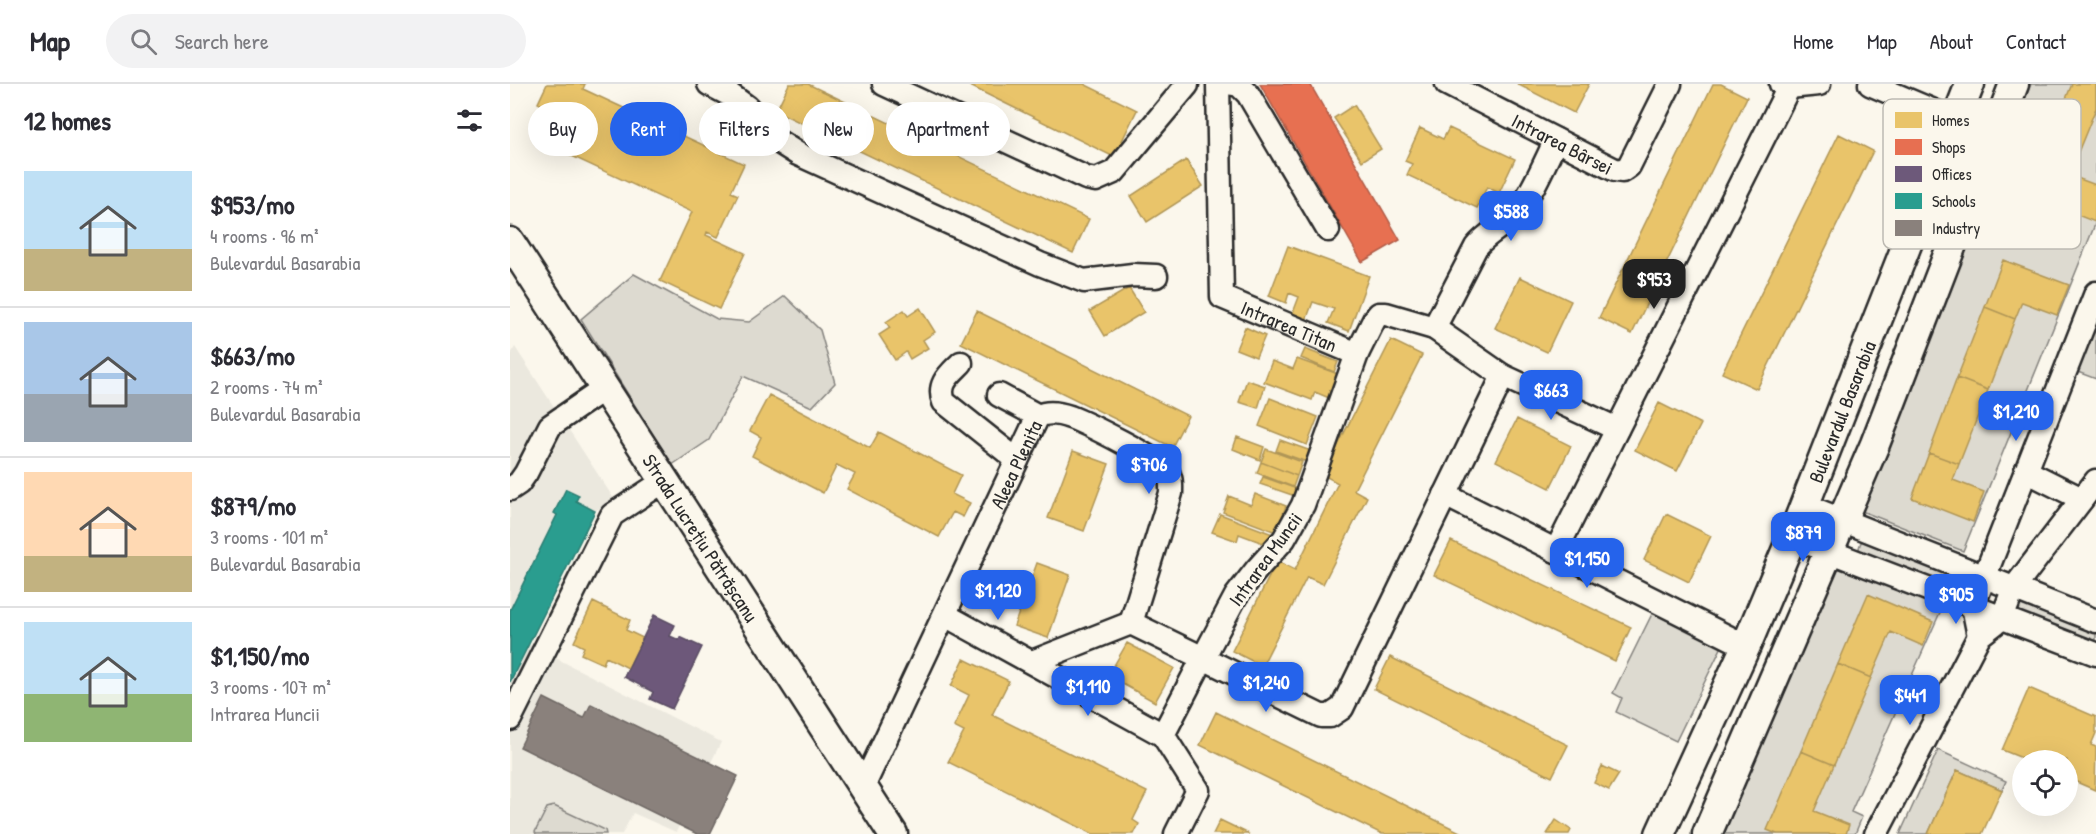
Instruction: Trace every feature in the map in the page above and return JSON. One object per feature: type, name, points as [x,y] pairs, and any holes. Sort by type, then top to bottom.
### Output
[{"type":"main road","name":"Bulevardul Basarabia","points":[[1964,99],[1970,84]]},
{"type":"main road","name":"Bulevardul Basarabia","points":[[2008,99],[2014,84]]},
{"type":"main road","name":"Strada Lucrețiu Pătrășcanu","points":[[510,242],[893,834]]},
{"type":"main road","name":"Bulevardul Basarabia","points":[[1660,834],[1746,646],[1792,537],[1904,249]]},
{"type":"main road","name":"Bulevardul Basarabia","points":[[1707,834],[1880,433],[1951,249]]},
{"type":"street","points":[[709,84],[747,107],[776,140],[798,154],[1040,264],[1084,281],[1133,275],[1156,276]]},
{"type":"street","points":[[889,85],[1086,178],[1096,180],[1114,172],[1189,84]]},
{"type":"street","name":"Intrarea Titan","points":[[1218,84],[1222,297],[1357,354]]},
{"type":"street","points":[[1233,84],[1239,85],[1248,94],[1328,230]]},
{"type":"street","name":"Intrarea Bârsei","points":[[1447,84],[1615,170],[1622,171],[1629,166],[1670,84]]},
{"type":"street","points":[[1556,551],[1785,86],[1819,84]]},
{"type":"street","points":[[1870,84],[1905,99]]},
{"type":"street","points":[[1434,328],[1476,247],[1484,237],[1511,218],[1520,207],[1556,140]]},
{"type":"street","points":[[1979,636],[1973,606],[2096,293]]},
{"type":"street","name":"Intrarea Muncii","points":[[1163,735],[1246,581],[1284,540],[1293,526],[1310,487],[1357,354],[1374,320],[1380,314],[1434,328],[1503,376],[1617,429]]},
{"type":"street","points":[[961,363],[942,384],[941,394],[944,402],[1017,460]]},
{"type":"street","points":[[1032,662],[1131,623],[1315,715],[1330,716],[1337,713],[1342,708],[1503,376]]},
{"type":"street","points":[[510,489],[519,483],[526,473],[550,426],[604,390]]},
{"type":"street","points":[[999,395],[1038,416]]},
{"type":"street","name":"Aleea Plenița","points":[[863,787],[1038,416],[1046,413],[1069,417],[1150,457],[1168,472],[1171,494],[1131,623]]},
{"type":"street","points":[[1876,834],[1979,636],[2002,618],[2014,588],[2089,490],[2026,471]]},
{"type":"street","points":[[510,719],[612,515],[664,481]]},
{"type":"street","points":[[1445,495],[1746,646]]},
{"type":"street","points":[[1804,505],[2096,621]]},
{"type":"street","points":[[1792,537],[2096,654]]},
{"type":"street","points":[[945,615],[1163,735],[1198,790],[1176,834]]},
{"type":"shaded area","points":[[2031,84],[2096,84],[2096,222],[1963,551],[1859,510],[1964,249],[2081,249],[2081,99],[2025,99]]},
{"type":"shaded area","points":[[634,274],[717,319],[749,322],[785,296],[820,330],[835,383],[812,407],[743,376],[709,440],[672,465],[581,319]]},
{"type":"shaded area","points":[[2096,319],[2096,379],[2075,371]]},
{"type":"shaded area","points":[[515,347],[614,499],[595,511],[528,644],[721,742],[676,832],[633,813],[622,834],[510,834],[510,356]]},
{"type":"shaded area","points":[[1865,537],[1966,574],[1971,585],[1962,595],[1859,554],[1860,545]]},
{"type":"shaded area","points":[[1838,566],[1942,608],[1851,812],[1862,817],[1855,834],[1721,834]]},
{"type":"shaded area","points":[[2024,599],[2096,624],[2096,649],[2017,616],[2018,607]]},
{"type":"shaded area","points":[[1653,612],[1722,646],[1676,741],[1616,712],[1622,698],[1613,693]]},
{"type":"shaded area","points":[[1938,750],[2006,781],[2002,790],[1957,770],[1928,834],[1900,834]]},
{"type":"shaded area","points":[[554,806],[605,830],[606,834],[536,834],[547,808]]},
{"type":"building: Homes","points":[[547,84],[585,84],[583,89],[611,102],[610,156],[687,156],[687,137],[699,143],[699,156],[727,156],[744,164],[731,192],[738,195],[718,237],[707,232],[706,235],[745,253],[719,309],[660,281],[692,212],[572,156],[598,156],[598,102],[538,102]]},
{"type":"building: Homes","points":[[789,84],[808,84],[845,102],[802,102],[802,123],[790,118],[790,102],[780,102]]},
{"type":"building: Homes","points":[[966,84],[1084,84],[1137,110],[1114,157],[1010,106],[1010,102],[1002,102]]},
{"type":"building: Homes","points":[[1517,84],[1589,84],[1574,113]]},
{"type":"building: Homes","points":[[1713,84],[1721,84],[1747,97],[1632,334],[1599,318]]},
{"type":"building: Homes","points":[[2072,84],[2096,84],[2096,108],[2081,145],[2081,99],[2066,99]]},
{"type":"building: Homes","points":[[1354,105],[1381,149],[1362,161],[1334,118]]},
{"type":"building: Homes","points":[[874,116],[886,121],[886,156],[958,156],[1089,219],[1073,253],[870,156],[874,156]]},
{"type":"building: Homes","points":[[1420,128],[1443,139],[1449,128],[1515,159],[1499,193],[1487,187],[1477,208],[1407,175],[1412,164],[1405,161]]},
{"type":"building: Homes","points":[[1839,134],[1873,151],[1757,389],[1722,373]]},
{"type":"building: Homes","points":[[1186,160],[1203,186],[1147,222],[1131,196]]},
{"type":"building: Homes","points":[[2081,179],[2096,185],[2095,222],[2081,216]]},
{"type":"building: Homes","points":[[1288,246],[1369,276],[1349,331],[1328,323],[1334,309],[1313,302],[1305,323],[1291,318],[1299,297],[1289,293],[1286,303],[1269,296]]},
{"type":"building: Homes","points":[[2003,260],[2069,285],[2057,315],[2022,302],[2015,319],[1985,307]]},
{"type":"building: Homes","points":[[1520,277],[1571,301],[1547,352],[1495,328]]},
{"type":"building: Homes","points":[[1129,288],[1144,312],[1105,336],[1090,311]]},
{"type":"building: Homes","points":[[1985,307],[2015,319],[1988,390],[1957,378]]},
{"type":"building: Homes","points":[[920,308],[935,332],[923,340],[928,348],[910,359],[906,352],[895,360],[879,335],[890,328],[886,322],[904,310],[908,316]]},
{"type":"building: Homes","points":[[977,311],[1188,416],[1172,447],[961,343]]},
{"type":"building: Homes","points":[[1245,327],[1265,336],[1256,357],[1236,349]]},
{"type":"building: Homes","points":[[1391,340],[1422,355],[1354,490],[1367,497],[1323,584],[1307,577],[1262,666],[1232,651],[1277,561],[1295,570],[1338,483],[1323,475]]},
{"type":"building: Homes","points":[[1305,349],[1338,362],[1334,372],[1301,358]]},
{"type":"building: Homes","points":[[1297,359],[1338,374],[1329,398],[1315,392],[1312,400],[1264,382],[1272,361],[1293,369]]},
{"type":"building: Homes","points":[[1957,378],[1988,390],[1959,464],[1929,453]]},
{"type":"building: Homes","points":[[1247,380],[1265,386],[1258,408],[1239,402]]},
{"type":"building: Homes","points":[[769,395],[870,448],[879,432],[961,475],[952,494],[970,503],[963,517],[953,512],[939,537],[847,489],[855,474],[837,465],[823,493],[752,456],[761,437],[750,431]]},
{"type":"building: Homes","points":[[1270,398],[1318,417],[1307,445],[1259,426]]},
{"type":"building: Homes","points":[[1659,403],[1701,424],[1677,471],[1635,450]]},
{"type":"building: Homes","points":[[1517,419],[1571,446],[1550,488],[1496,461]]},
{"type":"building: Homes","points":[[1237,437],[1264,447],[1260,460],[1233,449]]},
{"type":"building: Homes","points":[[1280,440],[1311,451],[1307,462],[1276,451]]},
{"type":"building: Homes","points":[[1266,449],[1302,462],[1297,476],[1261,462]]},
{"type":"building: Homes","points":[[1073,451],[1109,464],[1084,531],[1048,518]]},
{"type":"building: Homes","points":[[1929,453],[1959,464],[1953,480],[1984,492],[1973,522],[1912,498]]},
{"type":"building: Homes","points":[[1261,462],[1297,476],[1293,487],[1257,473]]},
{"type":"building: Homes","points":[[1263,477],[1297,489],[1295,496],[1260,484]]},
{"type":"building: Homes","points":[[1255,494],[1286,506],[1276,532],[1223,512],[1229,496],[1251,505]]},
{"type":"building: Homes","points":[[1220,514],[1275,535],[1271,546],[1239,534],[1237,541],[1212,532]]},
{"type":"building: Homes","points":[[1666,514],[1711,536],[1689,582],[1644,560]]},
{"type":"building: Homes","points":[[1451,541],[1631,627],[1615,661],[1434,575]]},
{"type":"building: Homes","points":[[1037,563],[1070,575],[1048,638],[1014,626]]},
{"type":"building: Homes","points":[[1868,594],[1933,622],[1923,646],[1891,632],[1871,678],[1838,664]]},
{"type":"building: Homes","points":[[593,602],[630,620],[626,630],[643,638],[628,668],[606,657],[603,664],[581,654],[584,647],[574,642]]},
{"type":"building: Homes","points":[[1127,643],[1174,668],[1155,702],[1108,676]]},
{"type":"building: Homes","points":[[1390,657],[1568,745],[1552,777],[1374,689]]},
{"type":"building: Homes","points":[[964,659],[1009,681],[992,715],[1147,792],[1133,820],[1139,824],[1134,834],[1093,834],[948,762],[964,732],[954,727],[969,695],[951,686]]},
{"type":"building: Homes","points":[[1838,664],[1871,678],[1834,765],[1801,751]]},
{"type":"building: Homes","points":[[2029,688],[2096,717],[2096,733],[2091,745],[2096,747],[2095,790],[2078,783],[2078,750],[2012,750],[2012,754],[2002,750]]},
{"type":"building: Homes","points":[[1216,712],[1464,834],[1382,834],[1200,745]]},
{"type":"building: Homes","points":[[1801,751],[1834,765],[1814,811],[1849,825],[1846,834],[1777,834],[1767,830]]},
{"type":"building: Homes","points":[[1602,766],[1619,774],[1609,790],[1594,783]]},
{"type":"building: Homes","points":[[1957,770],[2002,790],[1982,834],[1928,834]]},
{"type":"building: Homes","points":[[1220,820],[1249,834],[1213,834]]},
{"type":"building: Homes","points":[[1556,820],[1571,830],[1569,834],[1547,834]]},
{"type":"building: Shops","points":[[1260,84],[1310,84],[1400,240],[1362,262]]},
{"type":"building: Offices","points":[[654,615],[675,625],[670,636],[679,640],[680,637],[702,647],[672,709],[650,699],[653,692],[624,677]]},
{"type":"building: Schools","points":[[566,489],[579,495],[576,501],[595,511],[510,682],[510,610],[557,515],[554,513]]},
{"type":"building: Industry","points":[[544,698],[584,718],[591,704],[738,776],[710,834],[697,834],[520,747]]}]
